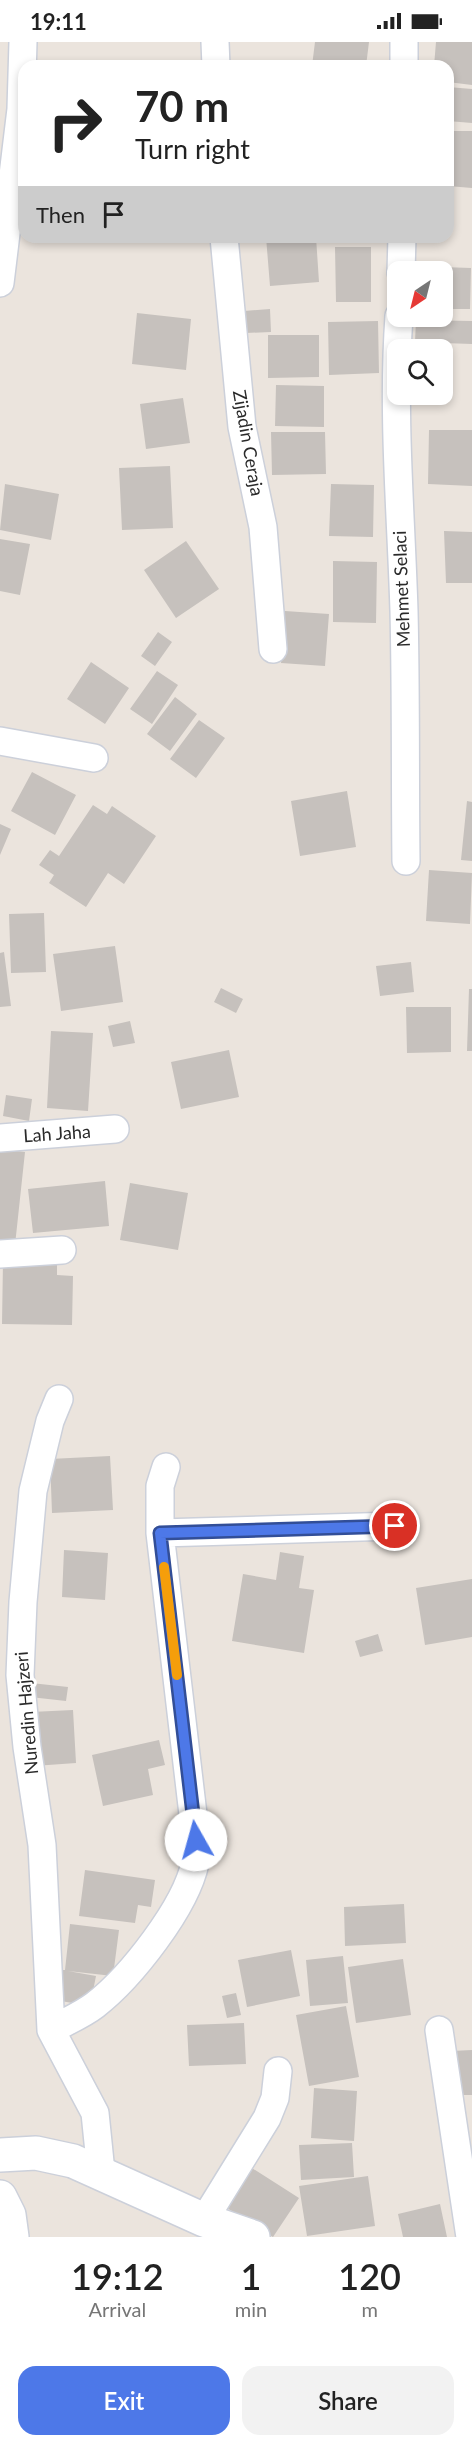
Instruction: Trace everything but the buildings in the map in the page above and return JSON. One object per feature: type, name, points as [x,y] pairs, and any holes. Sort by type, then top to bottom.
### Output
[{"type":"street","points":[[22,60],[23,42]]},
{"type":"street","points":[[215,42],[216,60]]},
{"type":"street","points":[[404,42],[404,60]]},
{"type":"street","points":[[0,283],[18,134]]},
{"type":"street","name":"Zijadin Ceraja","points":[[225,243],[242,427],[263,527],[273,649]]},
{"type":"street","points":[[401,261],[402,243]]},
{"type":"street","name":"Mehmet Selaci","points":[[398,327],[396,354],[397,483],[404,610],[406,861]]},
{"type":"street","points":[[0,741],[94,758]]},
{"type":"street","name":"Lah Jaha","points":[[0,1138],[115,1129]]},
{"type":"street","points":[[0,1254],[62,1250]]},
{"type":"street","name":"Nuredin Hajzeri","points":[[59,1399],[50,1421],[33,1491],[20,1675],[27,1747],[42,1845],[51,2030],[95,2113],[101,2172]]},
{"type":"street","points":[[51,2030],[93,2007],[133,1970],[158,1935],[188,1885],[195,1862],[196,1840],[160,1533],[160,1486],[166,1467]]},
{"type":"street","points":[[160,1533],[395,1526]]},
{"type":"street","points":[[439,2030],[470,2237]]},
{"type":"street","points":[[204,2220],[267,2118],[274,2098],[278,2071]]},
{"type":"street","points":[[0,2155],[36,2153],[53,2155],[101,2172],[204,2220],[253,2237]]},
{"type":"street","points":[[0,2197],[9,2215],[12,2237]]},
{"type":"slow traffic","points":[[164,1567],[177,1675]]},
{"type":"route","points":[[196,1840],[160,1533],[395,1526]]}]
